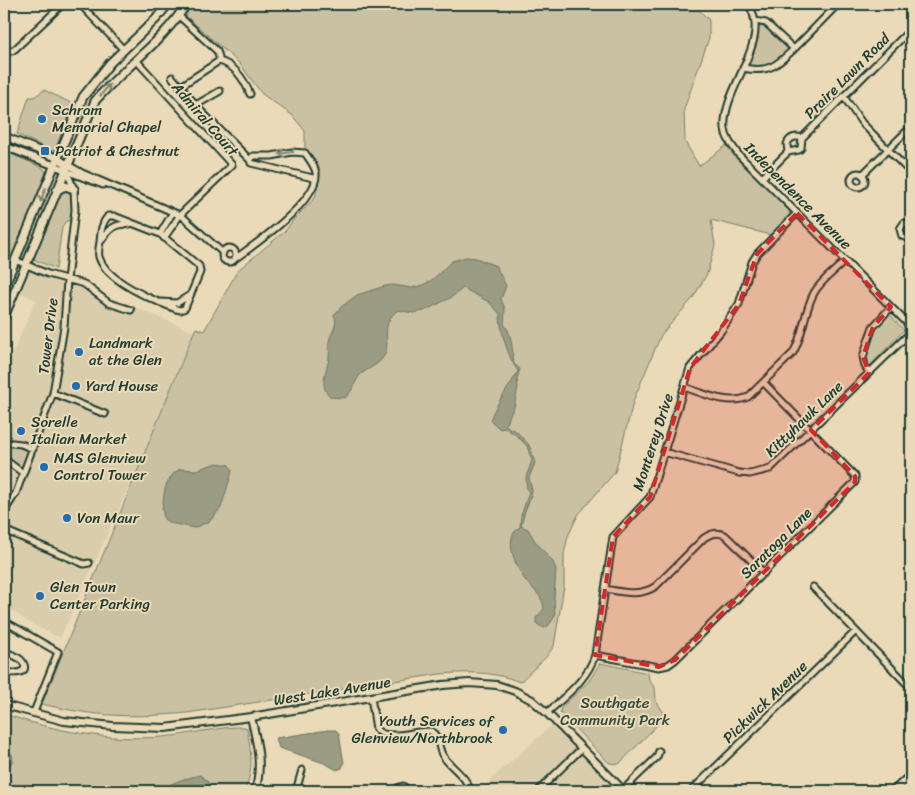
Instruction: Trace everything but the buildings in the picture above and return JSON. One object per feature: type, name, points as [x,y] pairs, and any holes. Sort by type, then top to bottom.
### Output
[{"type":"main road","points":[[4,287],[83,97],[110,63],[168,4]]},
{"type":"main road","points":[[4,317],[95,101],[111,82],[136,60],[179,16],[186,4]]},
{"type":"main road","points":[[906,4],[911,10]]},
{"type":"main road","points":[[57,190],[66,186],[74,189]]},
{"type":"main road","points":[[894,791],[911,774]]},
{"type":"street","points":[[4,48],[12,51],[63,4]]},
{"type":"street","points":[[80,4],[124,50]]},
{"type":"street","name":"Independence Avenue","points":[[748,4],[755,21],[755,38],[732,92],[725,128],[729,142],[762,178],[907,323],[909,329]]},
{"type":"street","points":[[743,68],[757,71],[768,70],[779,63],[838,4]]},
{"type":"street","points":[[179,16],[216,50],[219,61]]},
{"type":"street","points":[[755,21],[766,23],[794,49]]},
{"type":"street","name":"Praire Lawn Road","points":[[802,138],[909,31]]},
{"type":"street","name":"Admiral Court","points":[[136,60],[232,165],[180,215],[162,236]]},
{"type":"street","points":[[181,86],[219,61],[227,63],[243,78],[250,94]]},
{"type":"street","points":[[172,76],[196,105],[251,163],[314,178],[315,180]]},
{"type":"street","points":[[196,105],[220,91]]},
{"type":"street","points":[[844,97],[862,124],[911,173]]},
{"type":"street","points":[[862,175],[911,127]]},
{"type":"street","points":[[4,136],[67,167],[180,215],[223,253],[224,259],[227,262],[233,261],[283,222],[310,194],[315,180],[316,173],[305,153],[292,152],[272,156],[252,156],[250,160]]},
{"type":"street","points":[[762,178],[788,152],[801,148],[802,138],[794,138],[788,141],[788,152]]},
{"type":"street","points":[[4,146],[55,161]]},
{"type":"street","name":"Tower Drive","points":[[4,512],[16,493],[53,393],[64,327],[75,210],[74,189],[67,167]]},
{"type":"street","points":[[162,236],[173,212]]},
{"type":"street","name":"Monterey Drive","points":[[547,713],[581,681],[591,667],[595,655],[613,537],[650,497],[688,373],[694,362],[721,331],[739,304],[756,254],[797,213]]},
{"type":"street","points":[[108,216],[114,216],[162,236],[199,266],[200,272],[192,292],[177,303],[158,302],[127,286],[107,269],[99,256],[103,222],[108,216]]},
{"type":"street","points":[[911,224],[904,223],[900,229],[902,236],[907,238],[911,236]]},
{"type":"street","points":[[100,243],[108,230],[115,225],[133,224]]},
{"type":"street","points":[[223,253],[226,249],[233,250],[236,253],[236,258]]},
{"type":"street","points":[[15,260],[89,287],[109,303],[131,310]]},
{"type":"street","points":[[684,387],[733,400],[742,400],[748,397],[784,363],[799,344],[813,294],[819,285],[845,261]]},
{"type":"street","points":[[869,373],[863,357],[869,338],[873,327],[891,307]]},
{"type":"street","name":"Kittyhawk Lane","points":[[664,452],[739,473],[759,473],[770,469],[909,334],[909,329]]},
{"type":"street","name":"Saratoga Lane","points":[[595,655],[659,667],[668,665],[853,484],[856,479],[855,476],[764,383]]},
{"type":"street","points":[[53,393],[105,414]]},
{"type":"street","points":[[4,442],[20,444],[33,449]]},
{"type":"street","points":[[4,459],[23,473]]},
{"type":"street","points":[[4,530],[84,564],[89,563]]},
{"type":"street","points":[[605,589],[633,593],[650,590],[704,538],[710,534],[717,533],[725,535],[764,573]]},
{"type":"street","points":[[814,587],[911,688]]},
{"type":"street","points":[[4,622],[58,652],[34,712]]},
{"type":"street","name":"Pickwick Avenue","points":[[691,791],[856,631]]},
{"type":"street","points":[[4,651],[22,660],[24,666],[20,673],[15,674],[4,671]]},
{"type":"street","name":"West Lake Avenue","points":[[5,704],[64,721],[113,726],[165,728],[251,717],[443,685],[469,683],[497,685],[515,691],[532,700],[623,791]]},
{"type":"street","points":[[371,696],[376,729],[379,733],[387,736],[431,731],[438,738],[443,757],[467,783],[470,791]]},
{"type":"street","points":[[251,717],[259,756],[260,774],[255,791]]},
{"type":"street","points":[[538,791],[582,748]]},
{"type":"street","points":[[623,791],[657,757],[659,751]]},
{"type":"street","points":[[296,791],[302,770]]},
{"type":"street","points":[[394,791],[403,786],[409,791]]},
{"type":"highlighted area","points":[[797,213],[891,307],[873,327],[869,338],[863,357],[869,373],[811,430],[855,476],[855,482],[675,660],[659,667],[595,655],[613,537],[650,497],[690,368],[739,304],[757,254]]},
{"type":"shaded area","points":[[466,257],[476,258],[496,266],[506,286],[501,299],[505,309],[504,324],[511,338],[514,364],[520,369],[514,407],[505,425],[517,432],[529,445],[535,463],[529,478],[532,490],[531,496],[521,526],[528,529],[535,541],[553,562],[556,569],[555,616],[545,628],[536,623],[536,618],[544,609],[542,600],[521,574],[512,552],[512,538],[520,527],[521,516],[529,492],[527,490],[526,477],[532,461],[527,446],[516,435],[505,428],[500,429],[490,420],[518,371],[511,359],[505,344],[500,314],[489,302],[463,288],[452,297],[424,311],[413,313],[398,310],[388,321],[387,345],[384,356],[360,375],[348,396],[345,398],[331,397],[325,388],[324,377],[329,355],[329,341],[336,322],[334,315],[341,307],[357,295],[385,286],[393,285],[412,288],[423,285],[432,280],[452,261]]},
{"type":"shaded area","points":[[30,271],[88,291],[99,301],[129,315],[133,306],[194,332],[133,478],[60,638],[28,622],[4,605],[4,373],[36,300],[20,293]]},
{"type":"shaded area","points":[[217,463],[229,465],[232,470],[221,508],[210,521],[194,528],[170,523],[164,519],[162,508],[165,489],[174,473],[180,469],[196,470]]},
{"type":"shaded area","points":[[553,724],[618,791],[479,791],[498,773]]},
{"type":"shaded area","points":[[336,730],[339,734],[344,763],[342,768],[337,770],[324,763],[279,748],[276,738]]},
{"type":"shaded area","points":[[7,752],[12,754],[13,761],[4,771],[4,754]]},
{"type":"shaded area","points":[[200,775],[209,783],[211,791],[163,791],[175,782]]},
{"type":"green space","points":[[192,4],[693,4],[709,20],[709,38],[684,109],[685,142],[699,166],[727,145],[789,211],[790,216],[771,235],[711,220],[715,245],[707,274],[693,298],[661,335],[634,399],[615,472],[578,515],[568,536],[564,554],[564,586],[554,646],[546,657],[520,682],[510,678],[481,673],[440,674],[187,713],[149,716],[97,714],[42,704],[196,328],[204,331],[238,270],[285,231],[315,198],[320,172],[305,150],[305,131],[292,115],[262,94],[240,64],[186,16]]},
{"type":"green space","points":[[760,26],[768,28],[775,34],[787,48],[787,52],[770,66],[761,68],[749,67],[747,65],[756,28]]},
{"type":"green space","points":[[44,90],[73,104],[54,152],[17,134],[29,97],[34,97]]},
{"type":"green space","points":[[4,151],[41,167],[45,170],[46,176],[4,277]]},
{"type":"green space","points":[[63,187],[71,191],[72,205],[70,220],[65,222],[62,227],[56,269],[33,259],[31,256]]},
{"type":"green space","points":[[890,315],[904,330],[870,366],[866,365],[869,344],[875,329]]},
{"type":"green space","points":[[4,445],[26,449],[29,454],[22,467],[20,468],[4,458]]},
{"type":"green space","name":"Southgate Community Park","points":[[600,663],[648,673],[649,680],[655,688],[656,701],[666,716],[619,764],[609,763],[560,713],[561,708],[589,681]]},
{"type":"green space","points":[[4,714],[62,730],[101,736],[162,737],[245,727],[247,728],[251,767],[248,783],[245,791],[4,791]]},
{"type":"place","name":"Schram Memorial Chapel","points":[[42,119]]},
{"type":"place","name":"Patriot & Chestnut","points":[[45,151]]},
{"type":"place","name":"Landmark at the Glen","points":[[79,352]]},
{"type":"place","name":"Yard House","points":[[76,386]]},
{"type":"place","name":"Sorelle Italian Market","points":[[21,431]]},
{"type":"place","name":"NAS Glenview Control Tower","points":[[44,467]]},
{"type":"place","name":"Von Maur","points":[[67,518]]},
{"type":"place","name":"Glen Town Center Parking","points":[[40,596]]},
{"type":"place","name":"Youth Services of Glenview/Northbrook","points":[[503,730]]}]
